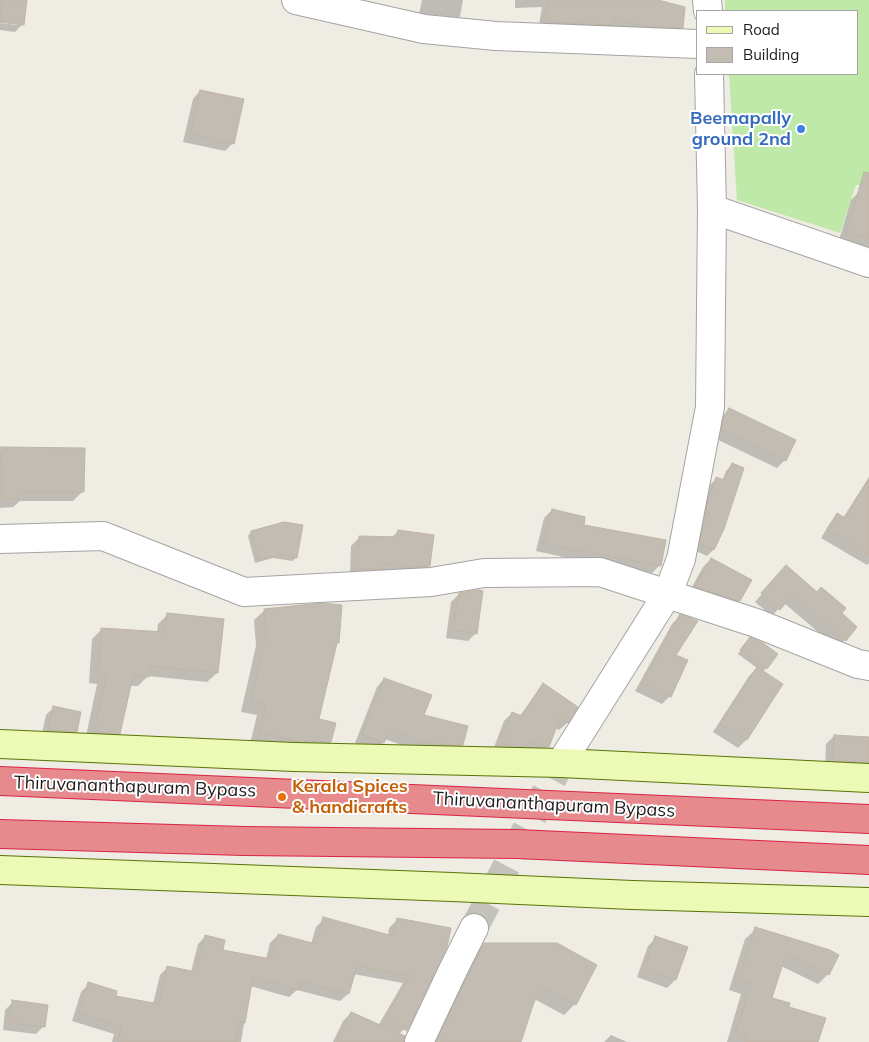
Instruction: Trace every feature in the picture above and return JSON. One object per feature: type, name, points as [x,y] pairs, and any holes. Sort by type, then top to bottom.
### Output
[{"type":"highway","name":"Thiruvananthapuram Bypass","points":[[0,781],[869,819]]},
{"type":"highway","points":[[0,834],[244,841],[517,844],[869,860]]},
{"type":"street","points":[[296,0],[424,29],[496,36],[696,44]]},
{"type":"street","points":[[561,763],[668,593],[681,559],[710,407],[712,209],[709,75]]},
{"type":"street","points":[[712,209],[869,263]]},
{"type":"street","points":[[0,539],[103,536],[244,592],[431,582],[484,572],[600,572],[668,593],[756,624],[858,664],[869,666]]},
{"type":"street","name":"Thiruvananthapuram Bypass","points":[[0,744],[294,757],[561,763],[869,778]]},
{"type":"street","points":[[0,870],[632,895],[869,902]]},
{"type":"street","points":[[419,1042],[474,928]]},
{"type":"green space","name":"Beemapally ground 2nd","points":[[725,0],[869,0],[869,185],[856,185],[840,233],[737,200],[729,75],[859,75],[859,10],[725,10]]},
{"type":"building","points":[[2,0],[27,0],[24,25],[0,22]]},
{"type":"building","points":[[548,0],[658,0],[685,7],[683,28],[643,26],[614,19],[612,25],[560,23],[545,19]]},
{"type":"building","points":[[200,90],[244,99],[234,144],[190,134]]},
{"type":"building","points":[[864,172],[869,173],[869,239],[846,232]]},
{"type":"building","points":[[729,408],[796,440],[786,461],[721,430],[723,420]]},
{"type":"building","points":[[1,447],[85,448],[84,492],[24,492],[24,498],[2,499]]},
{"type":"building","points":[[732,463],[744,468],[724,529],[714,550],[700,544],[703,525],[709,512],[706,511],[708,500],[716,477],[724,480]]},
{"type":"building","points":[[869,479],[869,554],[827,530],[837,513],[845,518]]},
{"type":"building","points":[[552,509],[585,517],[584,525],[666,540],[661,566],[543,543]]},
{"type":"building","points":[[284,522],[303,525],[297,558],[278,555],[258,560],[251,531]]},
{"type":"building","points":[[398,530],[434,535],[430,566],[414,567],[384,563],[384,569],[358,569],[359,536],[397,537]]},
{"type":"building","points":[[711,558],[752,580],[740,601],[695,587]]},
{"type":"building","points":[[786,565],[817,592],[821,587],[846,608],[842,613],[857,627],[846,641],[792,596],[780,610],[761,593]]},
{"type":"building","points":[[483,591],[477,634],[453,630],[459,593]]},
{"type":"building","points":[[322,603],[342,605],[339,643],[337,643],[319,719],[336,723],[331,742],[296,741],[260,733],[266,705],[251,701],[266,634],[264,609]]},
{"type":"building","points":[[167,613],[224,619],[218,673],[149,666],[149,677],[133,676],[120,734],[94,732],[106,675],[98,674],[101,628],[165,632]]},
{"type":"building","points":[[680,614],[698,621],[676,655],[688,660],[671,697],[642,683]]},
{"type":"building","points":[[750,637],[763,643],[778,654],[767,669],[740,650]]},
{"type":"building","points":[[757,667],[783,684],[747,740],[720,724]]},
{"type":"building","points":[[384,678],[432,695],[424,715],[468,726],[463,745],[429,744],[389,730],[384,743],[362,735]]},
{"type":"building","points":[[543,683],[578,707],[568,723],[560,718],[549,747],[529,741],[527,747],[511,746],[500,742],[512,712],[522,716]]},
{"type":"building","points":[[53,706],[81,712],[77,732],[48,730]]},
{"type":"building","points":[[834,735],[869,737],[869,762],[832,761]]},
{"type":"building","points":[[323,917],[393,936],[397,918],[451,928],[447,947],[407,1031],[385,1017],[410,976],[357,966],[349,994],[301,981],[298,990],[253,977],[245,1023],[238,1022],[236,1042],[118,1042],[121,1027],[79,1013],[88,982],[117,991],[116,996],[159,1004],[167,966],[196,972],[205,935],[225,940],[223,950],[271,959],[278,934],[316,944]]},
{"type":"building","points":[[755,927],[830,950],[839,955],[829,975],[786,954],[772,998],[790,1003],[789,1007],[826,1018],[818,1042],[746,1042],[748,1035],[736,1032],[751,983],[739,980]]},
{"type":"building","points":[[655,936],[688,947],[676,980],[644,970]]},
{"type":"building","points":[[484,943],[557,943],[597,965],[576,1005],[545,989],[541,997],[536,996],[521,1042],[436,1042]]},
{"type":"building","points":[[12,1000],[48,1005],[45,1027],[10,1023]]},
{"type":"building","points":[[351,1012],[405,1036],[404,1042],[337,1042]]},
{"type":"tunnel","points":[[474,928],[561,763]]},
{"type":"place","name":"Beemapally ground 2nd","points":[[801,129]]},
{"type":"place","name":"Kerala Spices & handicrafts","points":[[282,797]]}]
